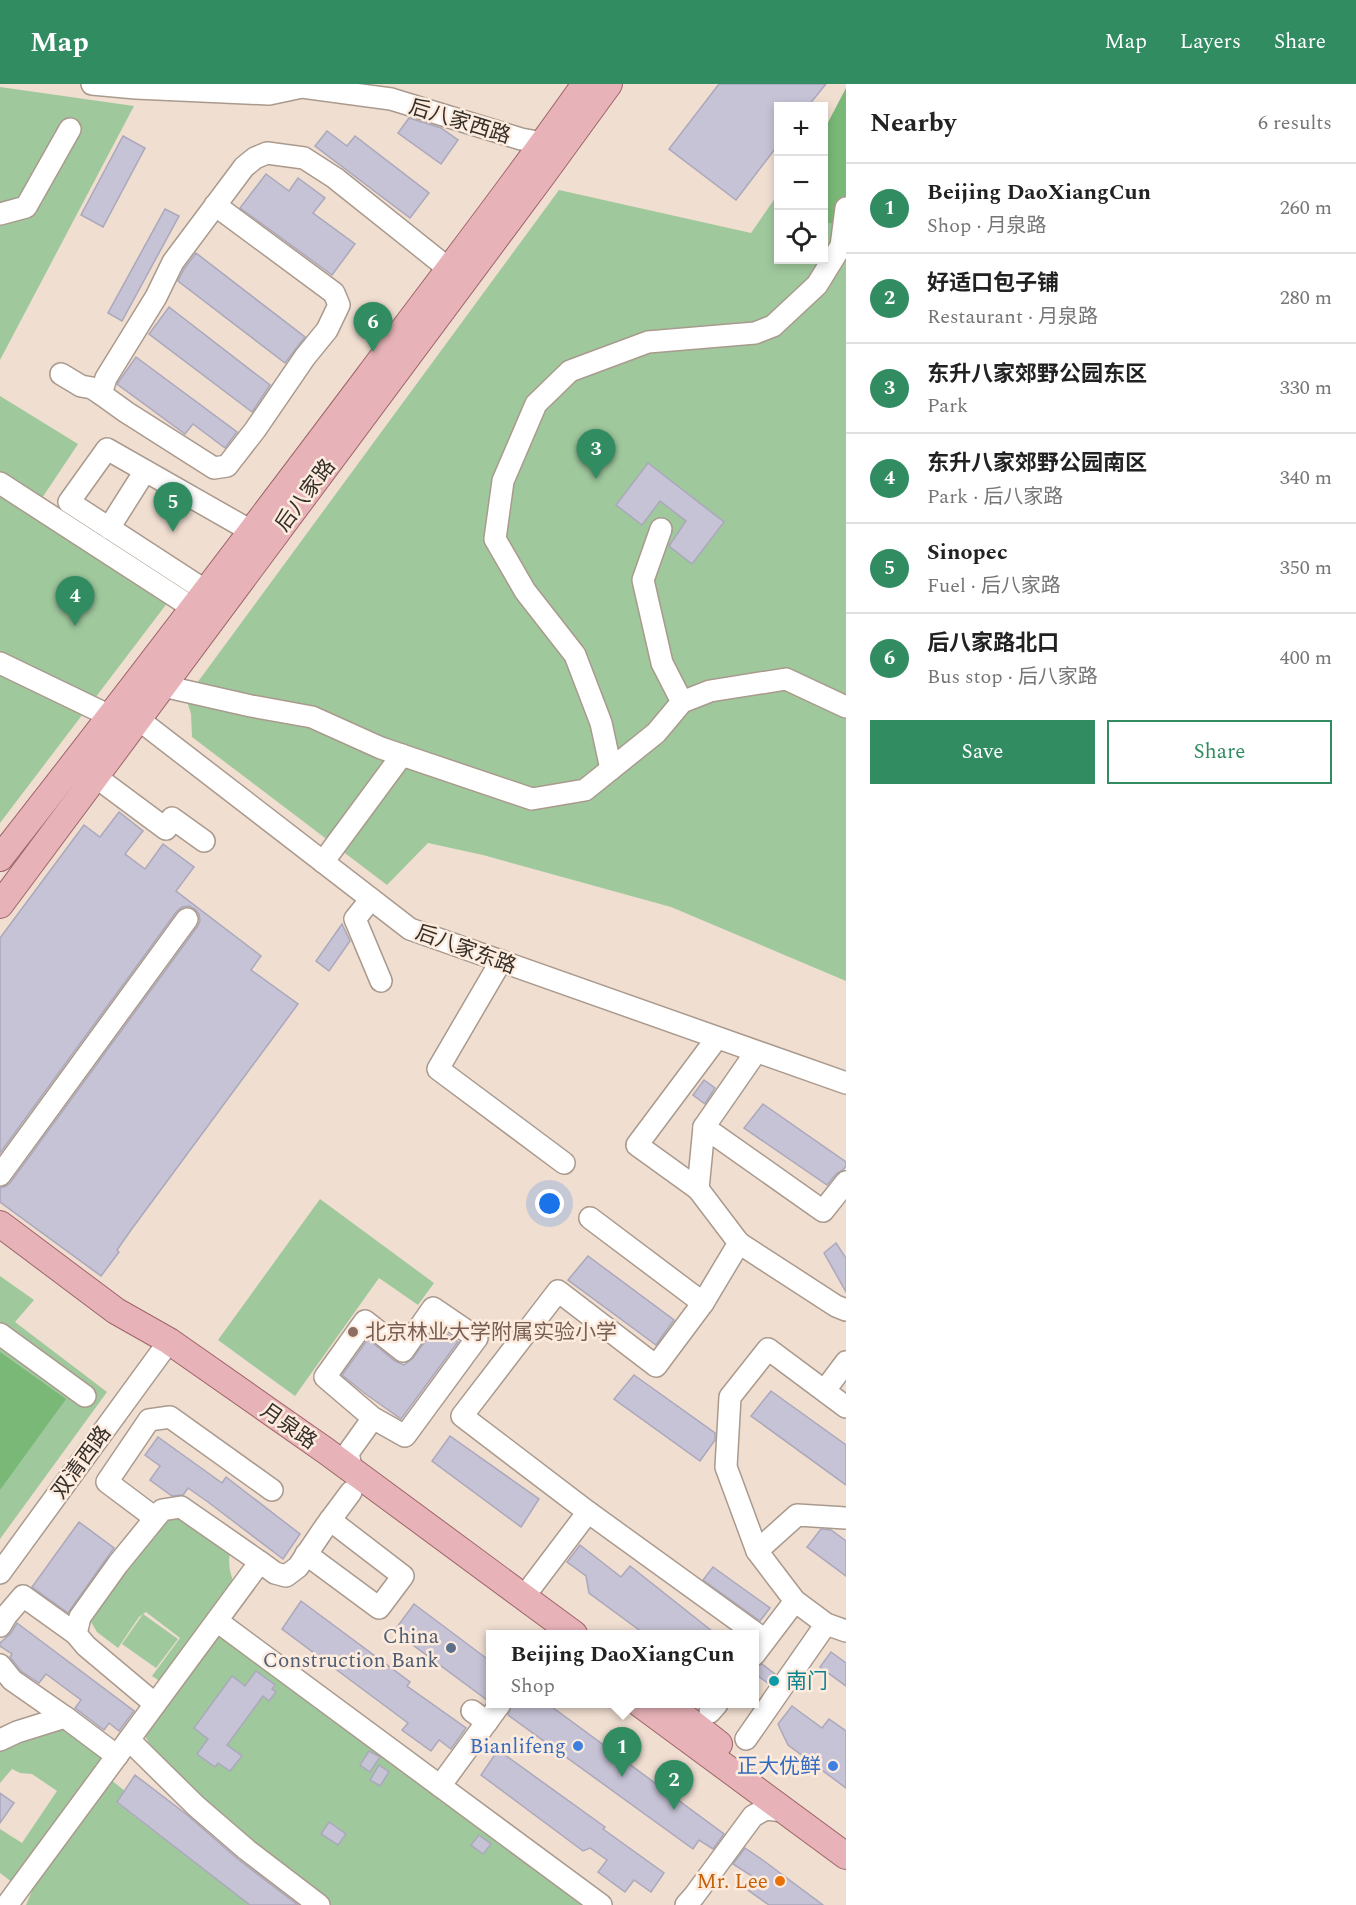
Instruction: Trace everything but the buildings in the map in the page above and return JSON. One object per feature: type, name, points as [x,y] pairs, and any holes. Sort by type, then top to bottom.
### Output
[{"type":"main road","name":"后八家路","points":[[0,858],[251,531],[585,84]]},
{"type":"main road","name":"后八家路","points":[[0,905],[609,84]]},
{"type":"main road","name":"月泉路","points":[[0,1224],[116,1311],[169,1341],[352,1481],[538,1630]]},
{"type":"main road","name":"月泉路","points":[[0,1242],[113,1322],[162,1351],[567,1630]]},
{"type":"main road","points":[[645,1708],[846,1856]]},
{"type":"main road","points":[[674,1708],[718,1743],[846,1835]]},
{"type":"street","name":"后八家西路","points":[[92,84],[269,94],[284,86],[302,87],[391,99],[521,139],[543,143]]},
{"type":"street","points":[[0,214],[26,207],[70,129]]},
{"type":"street","points":[[101,394],[106,378],[156,297],[173,262],[244,167],[255,158],[267,153],[304,158],[335,178],[449,269]]},
{"type":"street","points":[[61,374],[81,386],[92,388],[214,468],[227,466],[327,330],[339,305],[334,293],[216,205]]},
{"type":"street","points":[[611,769],[601,723],[574,655],[525,591],[495,539],[503,481],[536,404],[570,371],[648,342],[755,333],[773,326],[817,285],[841,246],[846,208]]},
{"type":"street","points":[[199,599],[109,528],[69,502],[107,449],[251,531]]},
{"type":"street","points":[[109,528],[145,471]]},
{"type":"street","points":[[0,483],[199,599]]},
{"type":"street","points":[[661,529],[643,580],[662,663],[682,702]]},
{"type":"street","points":[[0,663],[110,716]]},
{"type":"street","points":[[163,686],[312,717],[381,748],[532,799],[585,790],[656,733],[682,702],[710,691],[786,679],[846,707]]},
{"type":"street","name":"后八家东路","points":[[138,719],[410,929],[846,1083]]},
{"type":"street","points":[[323,862],[402,755]]},
{"type":"street","points":[[96,777],[166,829],[172,818],[204,841]]},
{"type":"street","points":[[371,899],[355,919],[381,981]]},
{"type":"street","points":[[0,1175],[187,919]]},
{"type":"street","points":[[501,961],[438,1070],[564,1163]]},
{"type":"street","points":[[717,1038],[637,1145],[699,1189],[739,1243],[836,1306],[846,1310]]},
{"type":"street","points":[[699,1189],[704,1127],[756,1052]]},
{"type":"street","points":[[704,1127],[822,1211],[846,1182]]},
{"type":"street","points":[[590,1218],[703,1303]]},
{"type":"street","points":[[738,1630],[462,1416],[558,1291],[656,1366],[703,1303],[739,1243]]},
{"type":"street","points":[[433,1308],[477,1338],[405,1436],[373,1418],[325,1377],[365,1321],[403,1351],[433,1308]]},
{"type":"street","points":[[0,1334],[86,1396]]},
{"type":"street","points":[[762,1699],[836,1627],[795,1601],[757,1551],[726,1467],[730,1398],[768,1349],[846,1407]]},
{"type":"street","name":"双清西路","points":[[0,1573],[162,1351]]},
{"type":"street","points":[[825,1390],[846,1362]]},
{"type":"street","points":[[155,1518],[107,1482],[149,1420],[170,1417],[272,1490]]},
{"type":"street","points":[[76,1634],[80,1617],[118,1564],[162,1510],[181,1508],[275,1573],[286,1576],[297,1568],[329,1514],[352,1481],[348,1453],[373,1418]]},
{"type":"street","points":[[532,1586],[588,1512]]},
{"type":"street","points":[[306,1554],[379,1608],[403,1576],[329,1514]]},
{"type":"street","points":[[757,1551],[797,1515],[846,1518]]},
{"type":"street","points":[[9,1897],[123,1748],[260,1562]]},
{"type":"street","points":[[0,1626],[23,1596],[76,1634],[86,1646],[155,1704]]},
{"type":"street","points":[[760,1647],[795,1601]]},
{"type":"street","points":[[217,1621],[601,1905]]},
{"type":"street","points":[[0,1665],[12,1680],[65,1717],[123,1748],[247,1850],[319,1905]]},
{"type":"street","points":[[440,1786],[480,1717],[494,1708]]},
{"type":"street","points":[[746,1739],[758,1708]]},
{"type":"street","points":[[0,1740],[17,1732],[65,1717]]},
{"type":"street","points":[[686,1905],[700,1872],[753,1816],[766,1809],[784,1810]]},
{"type":"green space","points":[[0,87],[134,106],[0,360]]},
{"type":"green space","points":[[846,88],[846,226],[828,223],[828,122]]},
{"type":"green space","points":[[846,99],[846,981],[671,907],[483,855],[428,843],[387,885],[192,737],[191,714],[186,698],[559,190],[751,233],[774,200],[774,264],[828,264],[828,124]]},
{"type":"green space","points":[[0,396],[78,444],[42,498],[168,602],[0,823]]},
{"type":"green space","points":[[320,1199],[434,1283],[418,1305],[379,1278],[295,1396],[218,1340]]},
{"type":"green space","points":[[0,1276],[34,1300],[15,1322],[107,1392],[0,1539]]},
{"type":"green space","points":[[0,1352],[66,1399],[0,1490]]},
{"type":"green space","points":[[182,1513],[231,1549],[230,1569],[236,1587],[169,1676],[158,1680],[152,1676],[180,1638],[146,1612],[139,1617],[118,1648],[97,1632],[91,1622],[126,1566],[161,1521]]},
{"type":"green space","points":[[143,1614],[178,1639],[156,1668],[122,1644]]},
{"type":"green space","points":[[218,1634],[595,1905],[331,1905],[162,1767],[145,1736]]},
{"type":"green space","points":[[64,1721],[114,1756],[17,1886],[0,1873],[0,1829],[22,1843],[57,1791],[32,1774],[20,1773],[12,1769],[0,1783],[0,1749]]},
{"type":"green space","points":[[111,1780],[125,1791],[117,1803],[250,1905],[26,1905],[36,1881]]},
{"type":"place","name":"后八家路北口","points":[[373,352]]},
{"type":"place","name":"东升八家郊野公园东区","points":[[596,479]]},
{"type":"place","name":"Sinopec","points":[[173,532]]},
{"type":"place","name":"东升八家郊野公园南区","points":[[75,626]]},
{"type":"place","name":"北京林业大学附属实验小学","points":[[353,1332]]},
{"type":"place","name":"China Construction Bank","points":[[451,1648]]},
{"type":"place","name":"南门","points":[[774,1681]]},
{"type":"place","name":"Bianlifeng","points":[[578,1746]]},
{"type":"place","name":"正大优鲜","points":[[833,1766]]},
{"type":"place","name":"Beijing DaoXiangCun","points":[[622,1777]]},
{"type":"place","name":"好适口包子铺","points":[[674,1810]]},
{"type":"place","name":"Mr. Lee","points":[[780,1881]]}]
